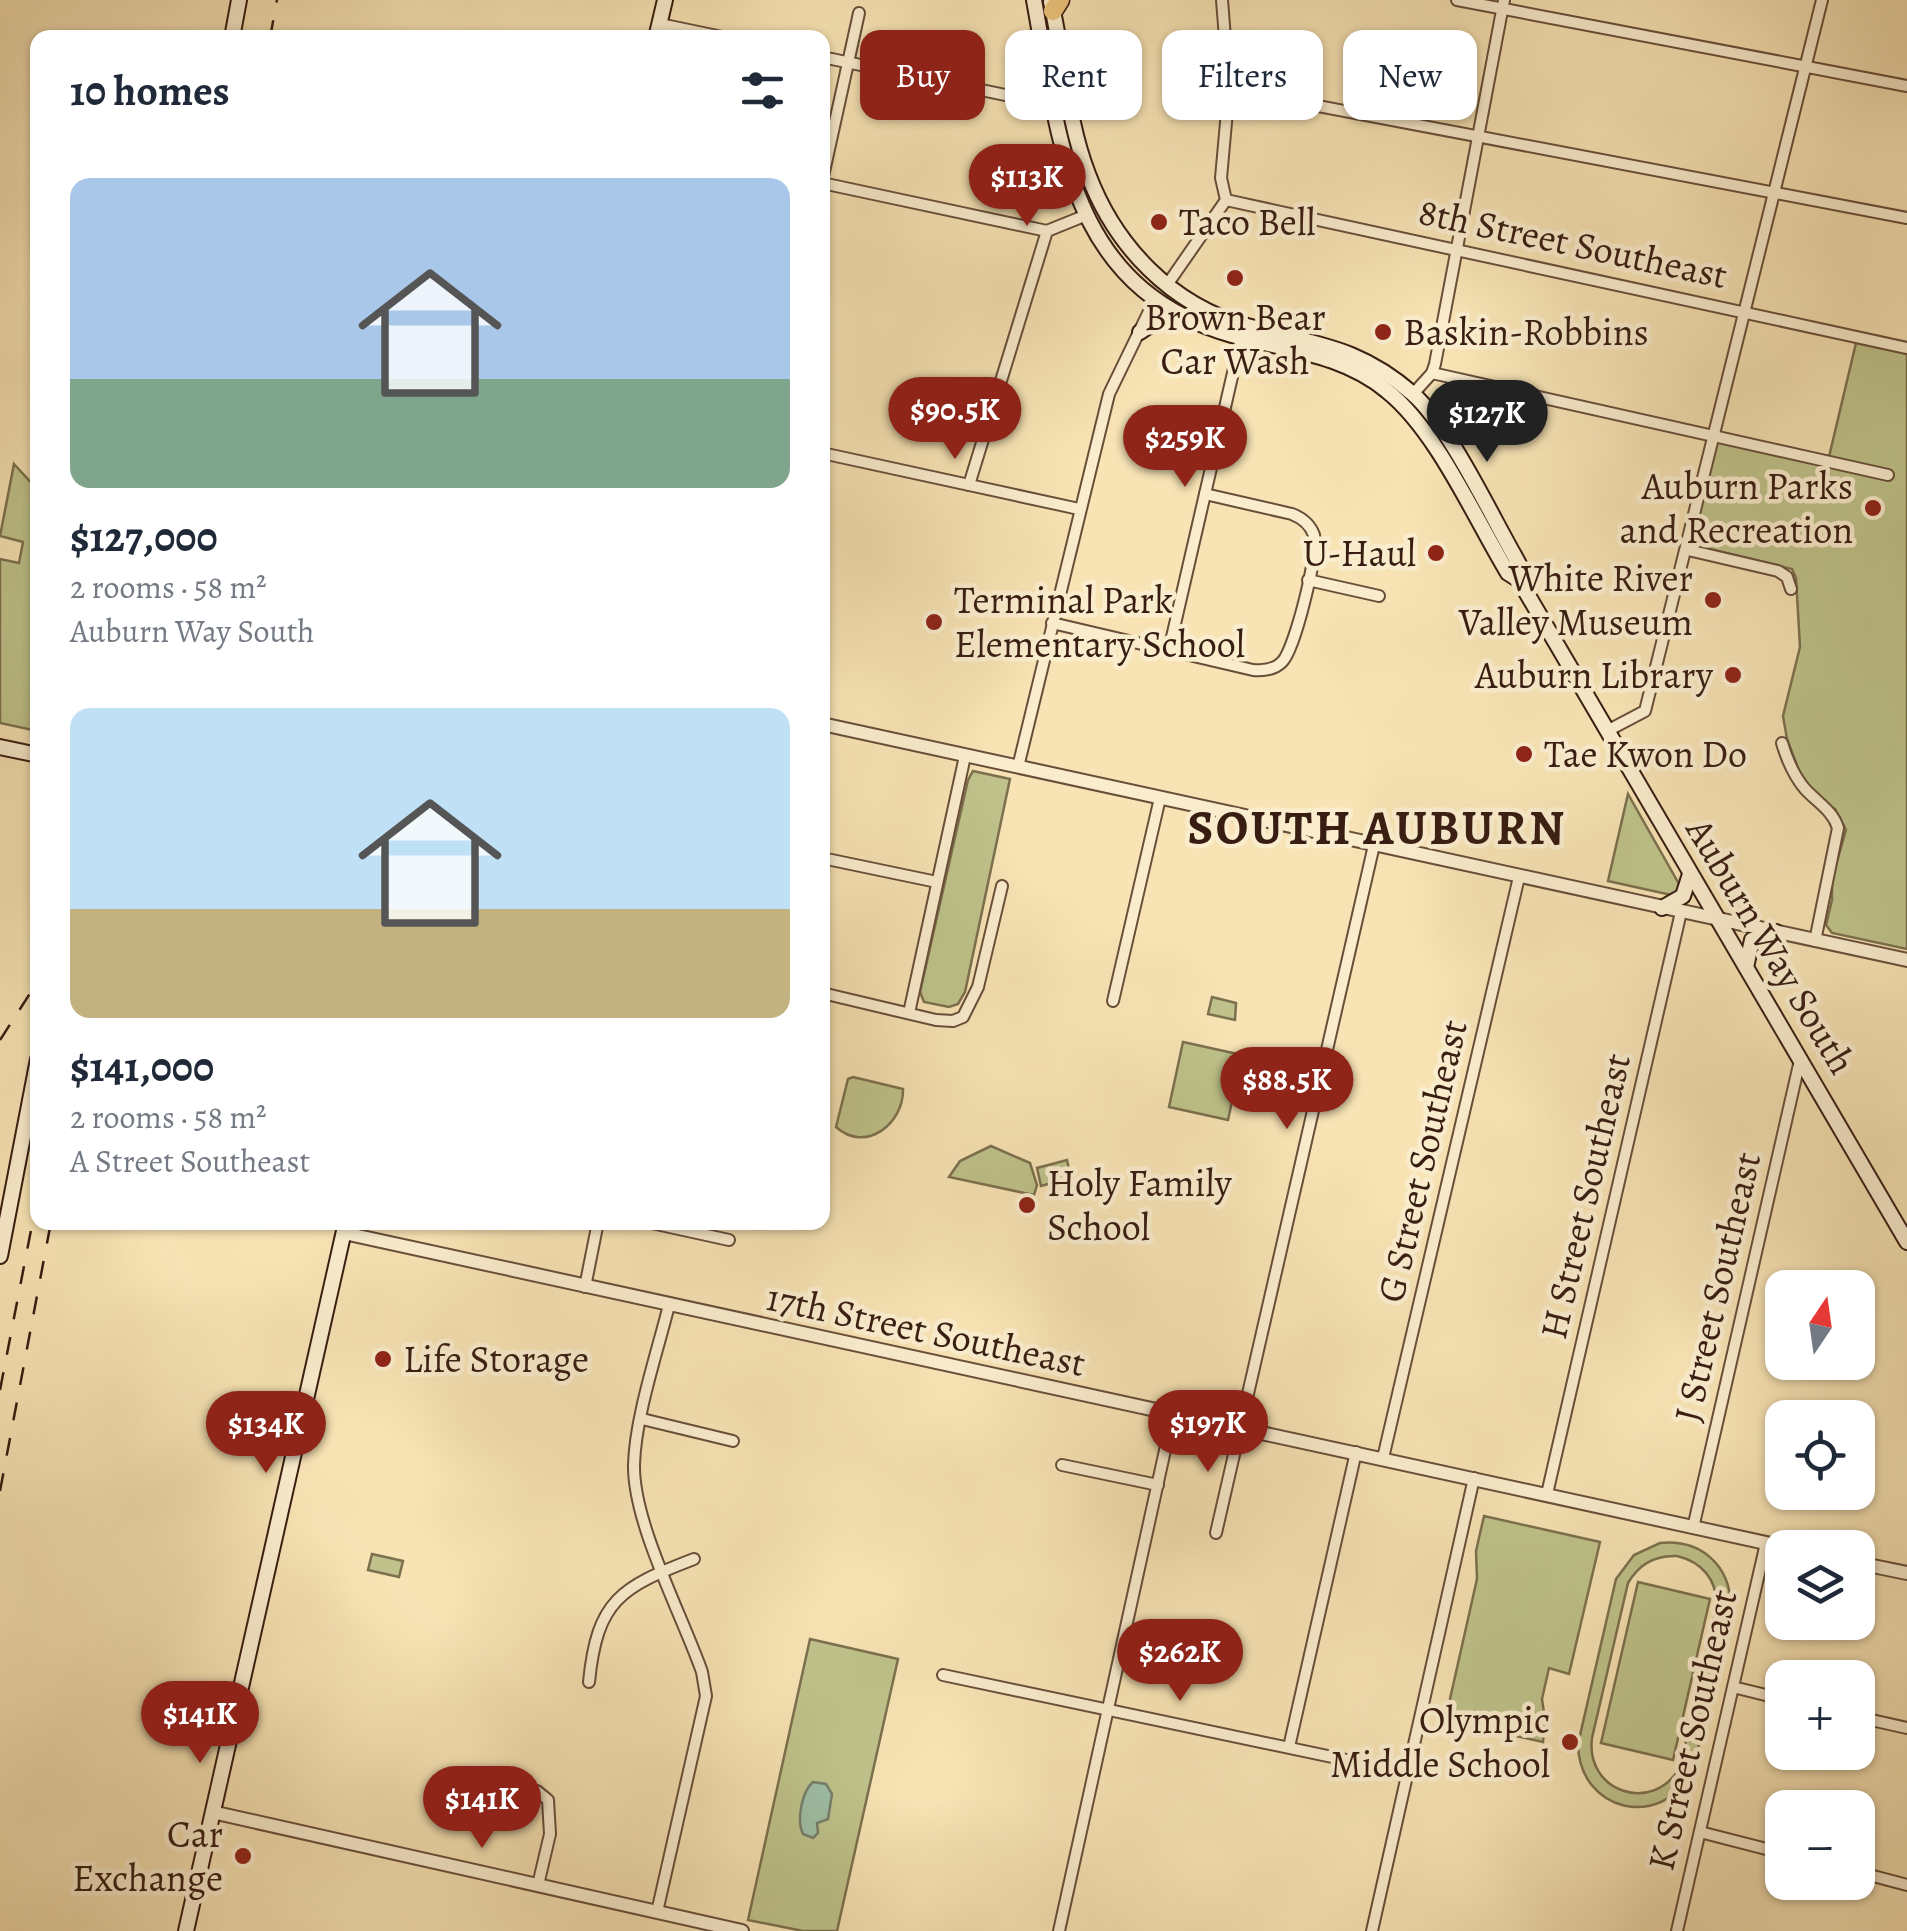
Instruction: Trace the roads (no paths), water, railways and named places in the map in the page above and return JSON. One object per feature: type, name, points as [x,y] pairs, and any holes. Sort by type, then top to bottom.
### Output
[{"type":"main road","points":[[233,30],[239,0]]},
{"type":"main road","points":[[658,30],[665,0]]},
{"type":"main road","name":"Auburn Way South","points":[[1034,0],[1040,30]]},
{"type":"main road","name":"Auburn Way South","points":[[1054,4],[1087,173],[1115,228],[1135,256],[1167,286],[1237,323],[1350,352],[1380,369],[1408,400]]},
{"type":"main road","name":"Auburn Way South","points":[[1057,120],[1070,179],[1084,216],[1116,261],[1155,299],[1189,320],[1221,332],[1332,360],[1367,376],[1435,420],[1520,566],[1518,580],[1907,1242]]},
{"type":"main road","points":[[1097,235],[1108,240],[1142,278],[1167,286],[1177,302],[1213,322],[1221,332]]},
{"type":"main road","points":[[1140,332],[1158,320],[1189,320]]},
{"type":"main road","points":[[0,748],[30,753]]},
{"type":"main road","points":[[1662,908],[1683,896],[1690,874]]},
{"type":"main road","points":[[1746,968],[1752,940],[1776,932]]},
{"type":"main road","points":[[0,1256],[30,1100]]},
{"type":"main road","points":[[186,1931],[345,1230]]},
{"type":"street","points":[[1222,0],[1224,30]]},
{"type":"street","points":[[1457,0],[1503,4],[1907,86]]},
{"type":"street","points":[[1607,732],[1645,711],[1822,0]]},
{"type":"street","points":[[1408,400],[1432,373],[1503,4]]},
{"type":"street","points":[[830,145],[858,12]]},
{"type":"street","points":[[830,59],[1005,95]]},
{"type":"street","points":[[1323,107],[1907,218]]},
{"type":"street","points":[[1167,286],[1226,200],[1221,178],[1226,120]]},
{"type":"street","points":[[830,184],[1047,232],[1084,216]]},
{"type":"street","name":"8th Street Southeast","points":[[1226,200],[1907,348]]},
{"type":"street","points":[[969,485],[1047,232]]},
{"type":"street","points":[[1018,767],[1112,382],[1155,299]]},
{"type":"street","points":[[1168,650],[1241,338]]},
{"type":"street","points":[[1432,373],[1888,475]]},
{"type":"street","points":[[830,456],[1079,509]]},
{"type":"street","points":[[1052,623],[1253,670],[1268,670],[1279,664],[1292,643],[1316,547],[1310,526],[1292,514],[1205,494]]},
{"type":"street","points":[[1688,550],[1778,570],[1791,589]]},
{"type":"street","points":[[1308,580],[1379,596]]},
{"type":"street","points":[[830,726],[1907,960]]},
{"type":"street","points":[[1782,743],[1794,773],[1834,818],[1838,828],[1815,941]]},
{"type":"street","points":[[909,1013],[965,756]]},
{"type":"street","points":[[1113,1001],[1160,798]]},
{"type":"street","points":[[1216,1533],[1374,845]]},
{"type":"street","points":[[830,860],[937,882]]},
{"type":"street","name":"G Street Southeast","points":[[1383,1458],[1519,877]]},
{"type":"street","points":[[830,995],[936,1020],[958,1020],[970,1008],[1002,886]]},
{"type":"street","name":"H Street Southeast","points":[[1547,1494],[1681,912]]},
{"type":"street","name":"J Street Southeast","points":[[1693,1528],[1800,1060]]},
{"type":"street","name":"17th Street Southeast","points":[[353,1230],[669,1306],[1765,1542]]},
{"type":"street","points":[[585,1287],[596,1230]]},
{"type":"street","points":[[683,1230],[729,1240]]},
{"type":"street","points":[[657,1912],[706,1696],[702,1672],[641,1511],[635,1480],[635,1451],[669,1306]]},
{"type":"street","points":[[1059,1931],[1173,1414]]},
{"type":"street","points":[[642,1419],[733,1442]]},
{"type":"street","points":[[1289,1747],[1356,1452]]},
{"type":"street","points":[[1062,1464],[1158,1486]]},
{"type":"street","points":[[1372,1931],[1474,1478]]},
{"type":"street","name":"K Street Southeast","points":[[1677,1931],[1765,1546]]},
{"type":"street","points":[[589,1682],[596,1638],[607,1611],[634,1586],[694,1560]]},
{"type":"street","points":[[1875,1566],[1907,1573]]},
{"type":"street","points":[[943,1675],[1408,1773]]},
{"type":"street","points":[[1733,1687],[1765,1695]]},
{"type":"street","points":[[1875,1720],[1907,1728]]},
{"type":"street","points":[[494,1789],[528,1789],[548,1800],[550,1834],[538,1885]]},
{"type":"street","points":[[212,1812],[742,1931]]},
{"type":"street","points":[[1700,1832],[1765,1849]]},
{"type":"street","points":[[1875,1877],[1907,1885]]},
{"type":"railway","points":[[271,30],[277,0]]},
{"type":"railway","points":[[0,1040],[30,993]]},
{"type":"railway","points":[[0,1390],[31,1230]]},
{"type":"railway","points":[[0,1491],[49,1230]]},
{"type":"place","name":"Taco Bell","points":[[1159,222]]},
{"type":"place","name":"Brown Bear Car Wash","points":[[1235,278]]},
{"type":"place","name":"Baskin-Robbins","points":[[1383,332]]},
{"type":"place","name":"Auburn Parks and Recreation","points":[[1873,508]]},
{"type":"place","name":"U-Haul","points":[[1436,553]]},
{"type":"place","name":"White River Valley Museum","points":[[1713,600]]},
{"type":"place","name":"Terminal Park Elementary School","points":[[934,622]]},
{"type":"place","name":"Auburn Library","points":[[1733,675]]},
{"type":"place","name":"Tae Kwon Do","points":[[1524,754]]},
{"type":"place","name":"Holy Family School","points":[[1027,1205]]},
{"type":"place","name":"Life Storage","points":[[383,1359]]},
{"type":"place","name":"Olympic Middle School","points":[[1570,1742]]},
{"type":"place","name":"Car Exchange","points":[[243,1856]]},
{"type":"district","name":"SOUTH AUBURN","points":[[1377,827]]}]
